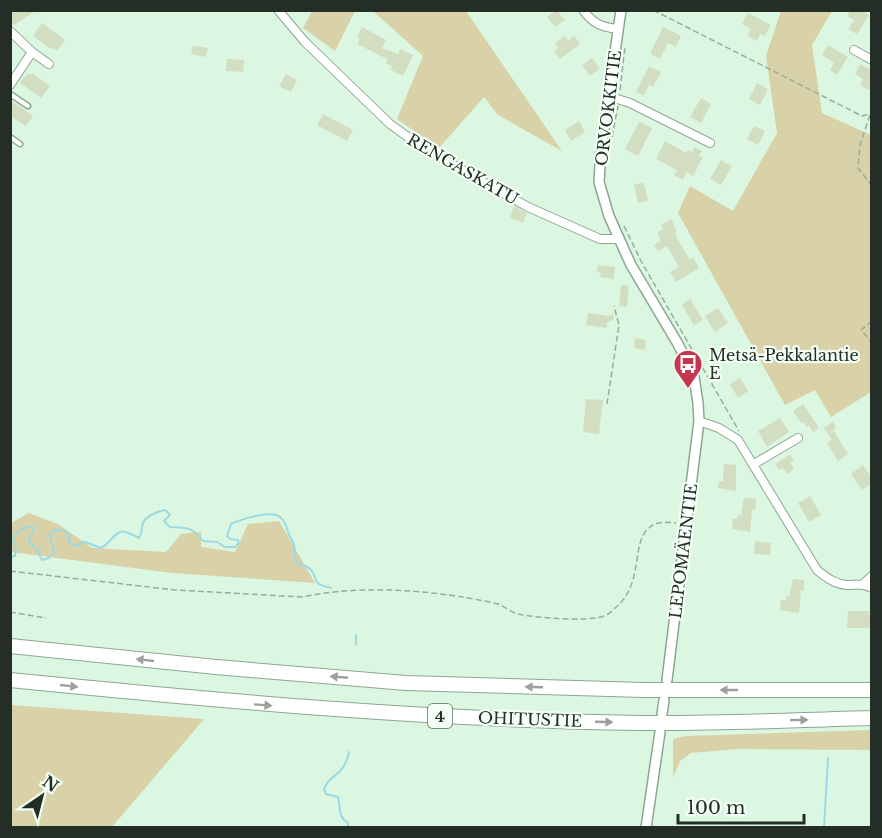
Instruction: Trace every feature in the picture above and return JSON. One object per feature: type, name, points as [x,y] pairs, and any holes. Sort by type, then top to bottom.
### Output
[{"type":"highway","name":"OHITUSTIE","points":[[10,646],[406,683],[643,690],[872,690]]},
{"type":"highway","name":"OHITUSTIE","points":[[10,680],[393,715],[641,723],[872,718]]},
{"type":"street","name":"RENGASKATU","points":[[278,10],[305,42],[390,124],[420,146],[528,207],[600,239],[619,239]]},
{"type":"street","points":[[584,10],[590,20],[602,27],[618,29]]},
{"type":"street","name":"ORVOKKITIE","points":[[621,10],[601,150],[599,182],[609,216],[631,265],[678,344],[694,377],[699,421]]},
{"type":"street","points":[[10,31],[32,52],[49,64]]},
{"type":"street","points":[[854,50],[872,60]]},
{"type":"street","points":[[10,85],[32,52]]},
{"type":"street","points":[[608,96],[619,99],[710,143]]},
{"type":"street","points":[[699,421],[719,428],[738,440],[817,570],[831,581],[846,585],[863,584],[872,588]]},
{"type":"street","name":"LEPOMÄENTIE","points":[[667,681],[699,421]]},
{"type":"street","points":[[754,464],[798,438]]},
{"type":"street","points":[[863,584],[872,576]]},
{"type":"street","points":[[662,714],[664,700]]},
{"type":"street","points":[[646,828],[660,732]]},
{"type":"lane","points":[[10,94],[28,106]]},
{"type":"lane","points":[[10,137],[20,144]]},
{"type":"path","points":[[653,10],[862,116],[871,114]]},
{"type":"path","points":[[612,141],[626,40]]},
{"type":"path","points":[[871,114],[860,145],[858,168],[872,186]]},
{"type":"path","points":[[622,223],[641,261],[742,436],[736,432]]},
{"type":"path","points":[[607,404],[619,325],[615,306]]},
{"type":"path","points":[[872,321],[861,330],[870,340],[872,349]]},
{"type":"path","points":[[701,364],[702,374]]},
{"type":"path","points":[[10,571],[175,590],[280,596],[303,597],[358,590],[406,592],[460,597],[498,604],[518,614],[588,619],[605,616],[628,594],[633,586],[642,539],[650,527],[662,522],[686,523]]},
{"type":"path","points":[[10,612],[46,618]]},
{"type":"shaded area","points":[[312,11],[355,11],[335,51],[303,28]]},
{"type":"shaded area","points":[[373,11],[466,11],[562,151],[498,115],[484,97],[439,148],[397,119],[423,56]]},
{"type":"shaded area","points":[[781,11],[832,11],[812,45],[822,113],[871,135],[871,392],[831,417],[815,390],[785,405],[678,213],[690,186],[733,211],[777,133],[766,56]]},
{"type":"shaded area","points":[[29,513],[58,524],[92,548],[166,552],[181,534],[201,532],[201,547],[235,552],[248,524],[279,521],[315,583],[172,573],[11,552],[11,523]]},
{"type":"shaded area","points":[[10,705],[204,719],[112,827],[11,827]]},
{"type":"shaded area","points":[[871,730],[871,750],[737,749],[691,753],[680,761],[673,778],[673,739],[685,736]]},
{"type":"building","points":[[10,10],[37,10],[14,25],[10,19]]},
{"type":"building","points":[[556,10],[565,20],[555,27],[547,17]]},
{"type":"building","points":[[851,10],[861,10],[869,15],[857,34],[848,29],[854,20],[847,16]]},
{"type":"building","points":[[748,13],[771,25],[765,36],[760,34],[757,41],[747,36],[751,29],[742,24]]},
{"type":"building","points":[[42,23],[65,40],[57,51],[33,36]]},
{"type":"building","points":[[362,27],[386,40],[382,48],[398,54],[400,49],[413,55],[403,76],[391,70],[392,66],[386,63],[387,59],[357,44],[360,39],[357,37]]},
{"type":"building","points":[[663,27],[681,36],[676,47],[668,43],[660,59],[650,54]]},
{"type":"building","points":[[565,36],[568,41],[574,36],[580,44],[560,59],[554,51],[558,48],[555,43]]},
{"type":"building","points":[[828,45],[848,57],[837,75],[830,70],[834,63],[822,55]]},
{"type":"building","points":[[193,46],[208,48],[206,57],[191,54]]},
{"type":"building","points":[[592,58],[600,69],[590,76],[582,65]]},
{"type":"building","points":[[227,59],[244,60],[243,72],[226,71]]},
{"type":"building","points":[[860,64],[872,70],[872,84],[868,90],[860,85],[863,79],[855,74]]},
{"type":"building","points":[[649,66],[661,72],[653,87],[649,85],[644,95],[636,92]]},
{"type":"building","points":[[28,73],[31,75],[32,73],[50,86],[41,98],[20,83]]},
{"type":"building","points":[[286,74],[297,80],[291,92],[279,86]]},
{"type":"building","points":[[757,83],[768,89],[760,105],[749,99]]},
{"type":"building","points":[[701,98],[711,104],[701,123],[690,117]]},
{"type":"building","points":[[13,102],[33,116],[26,126],[10,116],[10,105]]},
{"type":"building","points":[[323,114],[353,130],[347,141],[317,125]]},
{"type":"building","points":[[579,121],[585,132],[571,141],[565,130]]},
{"type":"building","points":[[639,122],[652,128],[638,156],[625,149]]},
{"type":"building","points":[[754,126],[765,131],[758,145],[747,139]]},
{"type":"building","points":[[665,141],[686,153],[688,150],[692,152],[695,147],[702,151],[699,156],[703,157],[693,176],[687,172],[683,180],[674,175],[677,170],[656,159]]},
{"type":"building","points":[[721,160],[732,166],[721,185],[710,179]]},
{"type":"building","points":[[644,183],[648,201],[638,203],[634,184]]},
{"type":"building","points":[[514,206],[527,213],[523,223],[510,218]]},
{"type":"building","points":[[671,219],[677,231],[675,232],[678,240],[690,260],[693,258],[699,268],[676,282],[670,272],[679,267],[667,246],[658,251],[654,245],[661,241],[657,233],[663,229],[661,225]]},
{"type":"building","points":[[598,265],[615,267],[614,279],[600,277],[601,273],[597,272]]},
{"type":"building","points":[[621,285],[629,286],[627,307],[619,306]]},
{"type":"building","points":[[690,299],[703,320],[694,325],[682,305]]},
{"type":"building","points":[[718,308],[728,323],[715,332],[705,316]]},
{"type":"building","points":[[588,313],[608,316],[613,314],[614,319],[607,323],[607,328],[586,325]]},
{"type":"building","points":[[635,338],[646,340],[645,350],[634,348]]},
{"type":"building","points":[[740,378],[748,391],[738,398],[730,384]]},
{"type":"building","points":[[586,399],[603,400],[599,434],[583,432]]},
{"type":"building","points":[[803,404],[819,428],[813,432],[809,426],[801,423],[793,411]]},
{"type":"building","points":[[780,418],[789,432],[767,447],[758,431]]},
{"type":"building","points":[[833,422],[836,428],[833,430],[848,454],[838,461],[827,443],[832,440],[824,428]]},
{"type":"building","points":[[790,455],[794,461],[790,463],[794,469],[787,474],[783,468],[779,470],[775,464]]},
{"type":"building","points":[[724,464],[736,465],[736,491],[718,488],[719,481],[723,481]]},
{"type":"building","points":[[863,465],[872,478],[872,483],[862,490],[851,474]]},
{"type":"building","points":[[810,496],[821,515],[809,522],[798,503]]},
{"type":"building","points":[[744,498],[756,499],[755,510],[752,510],[750,532],[732,529],[733,519],[741,515]]},
{"type":"building","points":[[755,541],[771,543],[770,555],[754,554]]},
{"type":"building","points":[[793,579],[804,580],[799,613],[780,610],[781,600],[786,600],[786,596],[789,596]]},
{"type":"building","points":[[848,611],[869,611],[869,615],[872,615],[872,628],[847,628]]},
{"type":"waterway","points":[[10,557],[15,556],[16,548],[13,538],[19,531],[26,528],[32,527],[34,531],[29,538],[30,543],[42,560],[54,553],[50,535],[55,530],[64,531],[69,535],[69,542],[74,546],[85,542],[101,548],[122,532],[139,538],[145,520],[152,514],[165,510],[170,515],[164,521],[170,527],[188,529],[203,541],[217,542],[225,547],[235,547],[239,543],[238,540],[227,536],[231,524],[271,514],[277,515],[285,524],[294,545],[295,561],[309,568],[317,582],[331,588]]},
{"type":"waterway","points":[[356,635],[356,644]]},
{"type":"waterway","points":[[348,828],[348,823],[341,814],[338,797],[326,794],[324,789],[343,767],[349,752]]},
{"type":"waterway","points":[[824,828],[828,758]]},
{"type":"place","name":"Metsä-Pekkalantie E","points":[[688,390]]}]
